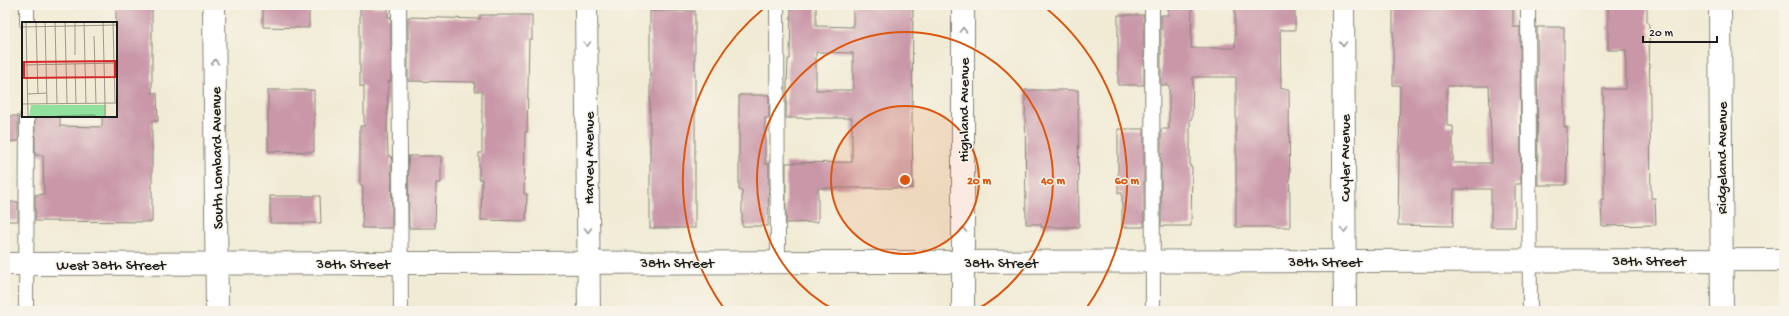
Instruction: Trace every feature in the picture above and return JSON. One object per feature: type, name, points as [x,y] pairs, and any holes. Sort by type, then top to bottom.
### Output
[{"type":"street","name":"South Lombard Avenue","points":[[214,5],[218,311]]},
{"type":"street","name":"Harvey Avenue","points":[[586,5],[589,311]]},
{"type":"street","name":"Highland Avenue","points":[[963,5],[963,311]]},
{"type":"street","name":"Cuyler Avenue","points":[[1343,5],[1345,311]]},
{"type":"street","name":"Ridgeland Avenue","points":[[1720,5],[1722,311]]},
{"type":"street","name":"38th Street","points":[[217,264],[1153,260],[1784,260]]},
{"type":"street","name":"West 38th Street","points":[[15,264],[217,264]]},
{"type":"lane","points":[[27,5],[27,22]]},
{"type":"lane","points":[[398,5],[400,311]]},
{"type":"lane","points":[[777,5],[778,262]]},
{"type":"lane","points":[[1152,5],[1153,311]]},
{"type":"lane","points":[[1528,5],[1530,311]]},
{"type":"lane","points":[[26,311],[15,264],[27,117]]},
{"type":"building","points":[[116,5],[152,5],[152,93],[157,93],[158,121],[152,121],[152,222],[35,221],[35,195],[44,194],[43,155],[35,155],[35,117],[60,117],[60,126],[102,127],[102,117],[117,117]]},
{"type":"building","points":[[263,5],[309,5],[309,28],[263,27]]},
{"type":"building","points":[[791,5],[816,5],[816,26],[853,27],[853,5],[913,5],[913,188],[818,188],[818,222],[786,223],[786,163],[852,162],[852,118],[786,118],[788,59],[790,59]],"holes":[[[816,52],[853,53],[853,90],[816,90]]]},
{"type":"building","points":[[1168,5],[1192,5],[1191,48],[1235,48],[1235,5],[1295,5],[1295,30],[1280,30],[1281,89],[1289,89],[1290,227],[1236,227],[1236,77],[1193,77],[1192,119],[1190,119],[1190,167],[1192,167],[1191,226],[1161,226],[1161,129],[1169,129],[1169,85],[1161,85],[1161,15],[1168,15]]},
{"type":"building","points":[[1393,5],[1513,5],[1513,27],[1520,27],[1521,184],[1515,184],[1515,227],[1491,227],[1491,189],[1454,189],[1453,226],[1398,225],[1400,85],[1393,85]],"holes":[[[1447,86],[1489,86],[1492,163],[1453,163],[1453,126],[1447,126]]]},
{"type":"building","points":[[1608,5],[1647,5],[1647,23],[1649,23],[1651,198],[1655,198],[1656,225],[1602,226],[1601,199],[1604,199],[1603,89],[1626,89],[1626,50],[1608,50]]},
{"type":"building","points":[[360,6],[388,7],[388,17],[391,17],[391,81],[389,81],[388,86],[387,126],[388,156],[391,156],[392,228],[362,228],[363,186],[360,186],[360,126],[364,126],[364,86],[360,86]]},
{"type":"building","points":[[650,11],[695,11],[695,228],[650,228]]},
{"type":"building","points":[[480,15],[532,15],[532,39],[529,39],[527,132],[525,132],[524,194],[527,194],[526,221],[481,220],[482,179],[479,179],[479,153],[482,153],[482,91],[475,91],[474,82],[408,81],[408,17],[480,19]]},
{"type":"building","points":[[1118,15],[1144,15],[1144,85],[1118,85]]},
{"type":"building","points":[[1537,27],[1564,27],[1564,127],[1567,127],[1566,185],[1538,185]]},
{"type":"building","points":[[268,90],[314,90],[314,152],[268,151]]},
{"type":"building","points":[[1025,90],[1078,90],[1079,227],[1041,227],[1041,224],[1026,224]]},
{"type":"building","points":[[739,95],[769,95],[769,118],[765,118],[765,164],[769,164],[768,226],[742,226],[742,190],[739,190]]},
{"type":"building","points":[[5,116],[18,116],[18,141],[5,142]]},
{"type":"building","points":[[1118,129],[1144,129],[1144,227],[1122,227],[1122,193],[1118,193]]},
{"type":"building","points":[[408,156],[441,156],[441,183],[436,183],[435,228],[409,228]]},
{"type":"building","points":[[270,196],[320,196],[321,223],[270,223]]},
{"type":"building","points":[[5,202],[18,202],[18,221],[5,221]]}]
